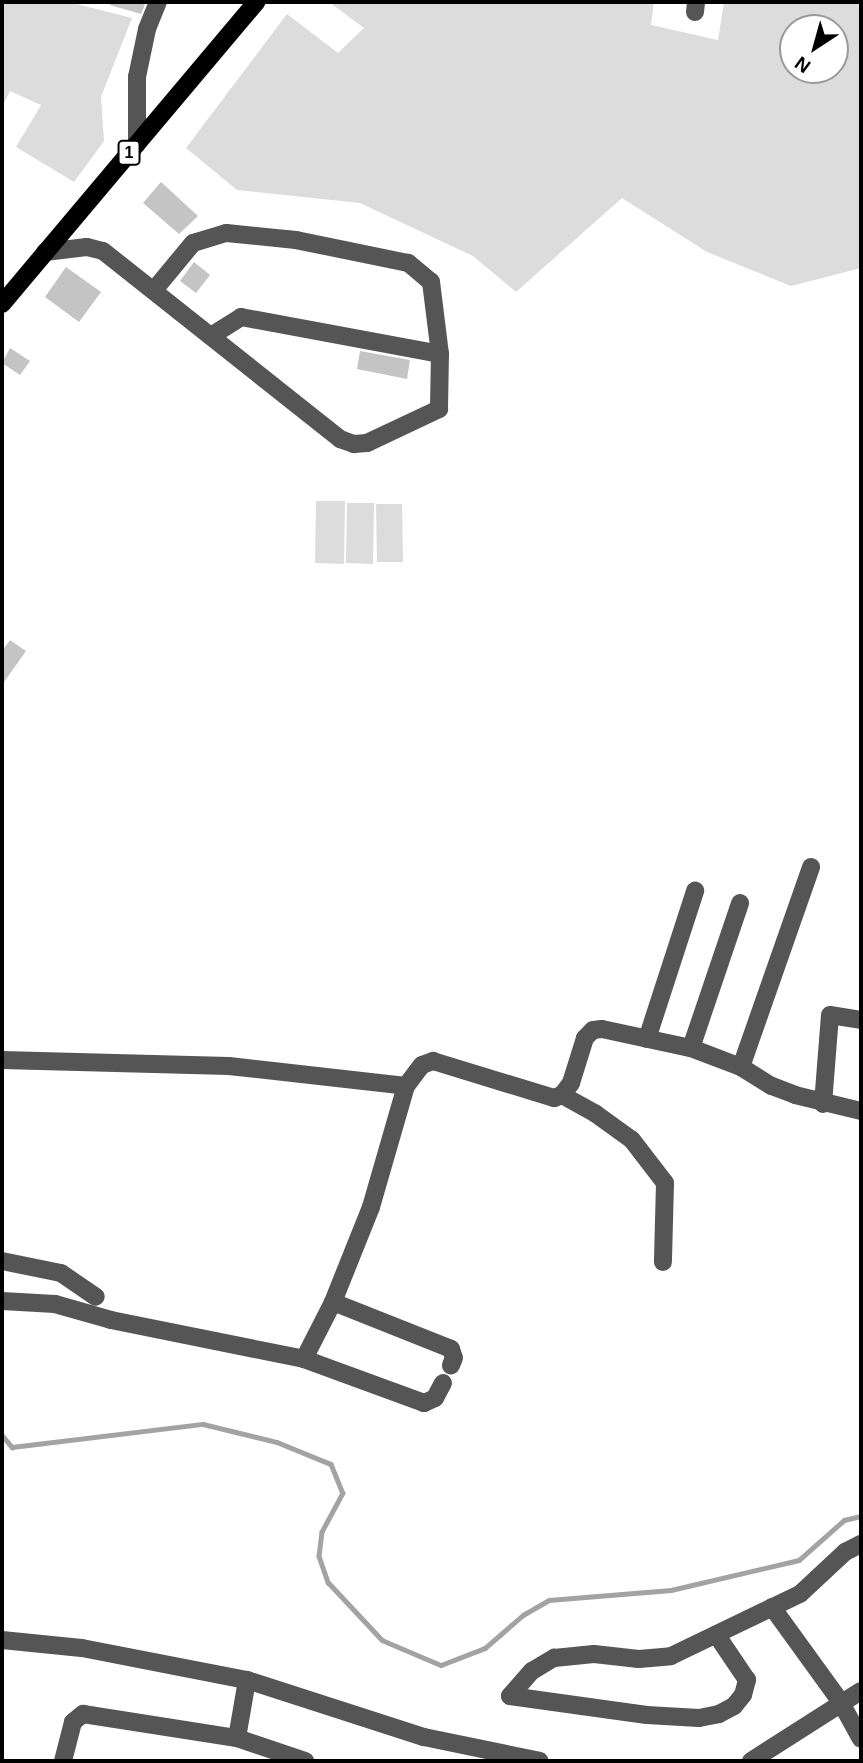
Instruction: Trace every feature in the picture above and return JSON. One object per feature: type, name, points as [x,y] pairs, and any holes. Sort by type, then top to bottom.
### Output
[{"type":"main road","name":"1","points":[[2,304],[256,2]]},
{"type":"street","points":[[137,144],[137,77],[147,29],[158,2]]},
{"type":"street","points":[[45,252],[87,247],[103,251],[155,289],[340,439],[354,444],[367,443],[439,409],[440,354],[431,282],[408,263],[296,240],[226,233],[193,243],[155,289]]},
{"type":"street","points":[[211,336],[241,317],[440,354]]},
{"type":"street","points":[[741,1067],[811,867]]},
{"type":"street","points":[[647,1039],[695,891]]},
{"type":"street","points":[[691,1048],[740,903]]},
{"type":"street","points":[[823,1104],[830,1015],[861,1020]]},
{"type":"street","points":[[562,1095],[571,1083],[585,1038],[593,1030],[602,1029],[691,1048],[741,1067],[772,1086],[823,1104],[861,1111]]},
{"type":"street","points":[[2,1060],[229,1066],[406,1086]]},
{"type":"street","points":[[304,1359],[333,1302],[371,1207],[406,1086],[422,1065],[433,1061],[542,1097],[562,1095],[596,1114],[632,1140],[665,1183],[663,1262]]},
{"type":"street","points":[[2,1261],[61,1273],[96,1297]]},
{"type":"street","points":[[2,1301],[55,1304],[111,1320],[304,1359],[424,1402],[435,1398],[443,1383]]},
{"type":"street","points":[[333,1302],[451,1349],[454,1358],[451,1365]]},
{"type":"street","points":[[716,1634],[747,1680],[743,1695],[734,1706],[719,1714],[699,1718],[647,1715],[510,1696],[532,1671],[554,1658],[594,1654],[639,1659],[671,1656],[716,1634],[772,1607],[800,1594],[845,1552],[861,1544]]},
{"type":"street","points":[[772,1607],[840,1701],[861,1739]]},
{"type":"street","points":[[2,1640],[82,1648],[247,1680],[453,1745],[540,1761]]},
{"type":"street","points":[[237,1738],[247,1680]]},
{"type":"street","points":[[751,1761],[840,1701],[861,1691]]},
{"type":"street","points":[[63,1761],[73,1722],[83,1714],[237,1738],[305,1761]]},
{"type":"shaded area","points":[[2,2],[69,2],[132,18],[101,97],[104,141],[74,182],[16,147],[41,105],[10,91],[2,107]]},
{"type":"shaded area","points":[[329,2],[654,2],[651,25],[718,40],[724,2],[861,2],[861,268],[791,286],[707,252],[622,198],[516,292],[473,256],[360,203],[237,190],[186,148],[287,14],[338,53],[364,28]]},
{"type":"shaded area","points":[[316,501],[345,501],[344,564],[315,563]]},
{"type":"shaded area","points":[[347,503],[374,503],[373,564],[346,563]]},
{"type":"shaded area","points":[[376,504],[402,504],[403,562],[377,562]]},
{"type":"building","points":[[110,2],[146,2],[141,14],[110,5]]},
{"type":"building","points":[[161,182],[198,216],[179,234],[143,203]]},
{"type":"building","points":[[194,262],[210,275],[196,293],[180,281]]},
{"type":"building","points":[[66,267],[101,292],[79,322],[45,297]]},
{"type":"building","points":[[10,348],[30,361],[20,375],[2,363]]},
{"type":"building","points":[[360,351],[410,360],[407,379],[357,369]]},
{"type":"building","points":[[10,640],[26,651],[2,685],[2,651]]},
{"type":"waterway","points":[[2,1435],[12,1447],[203,1424],[277,1442],[331,1464],[343,1493],[322,1532],[319,1556],[328,1582],[382,1640],[441,1665],[485,1648],[523,1615],[549,1600],[671,1590],[799,1560],[844,1520],[861,1516]]}]
